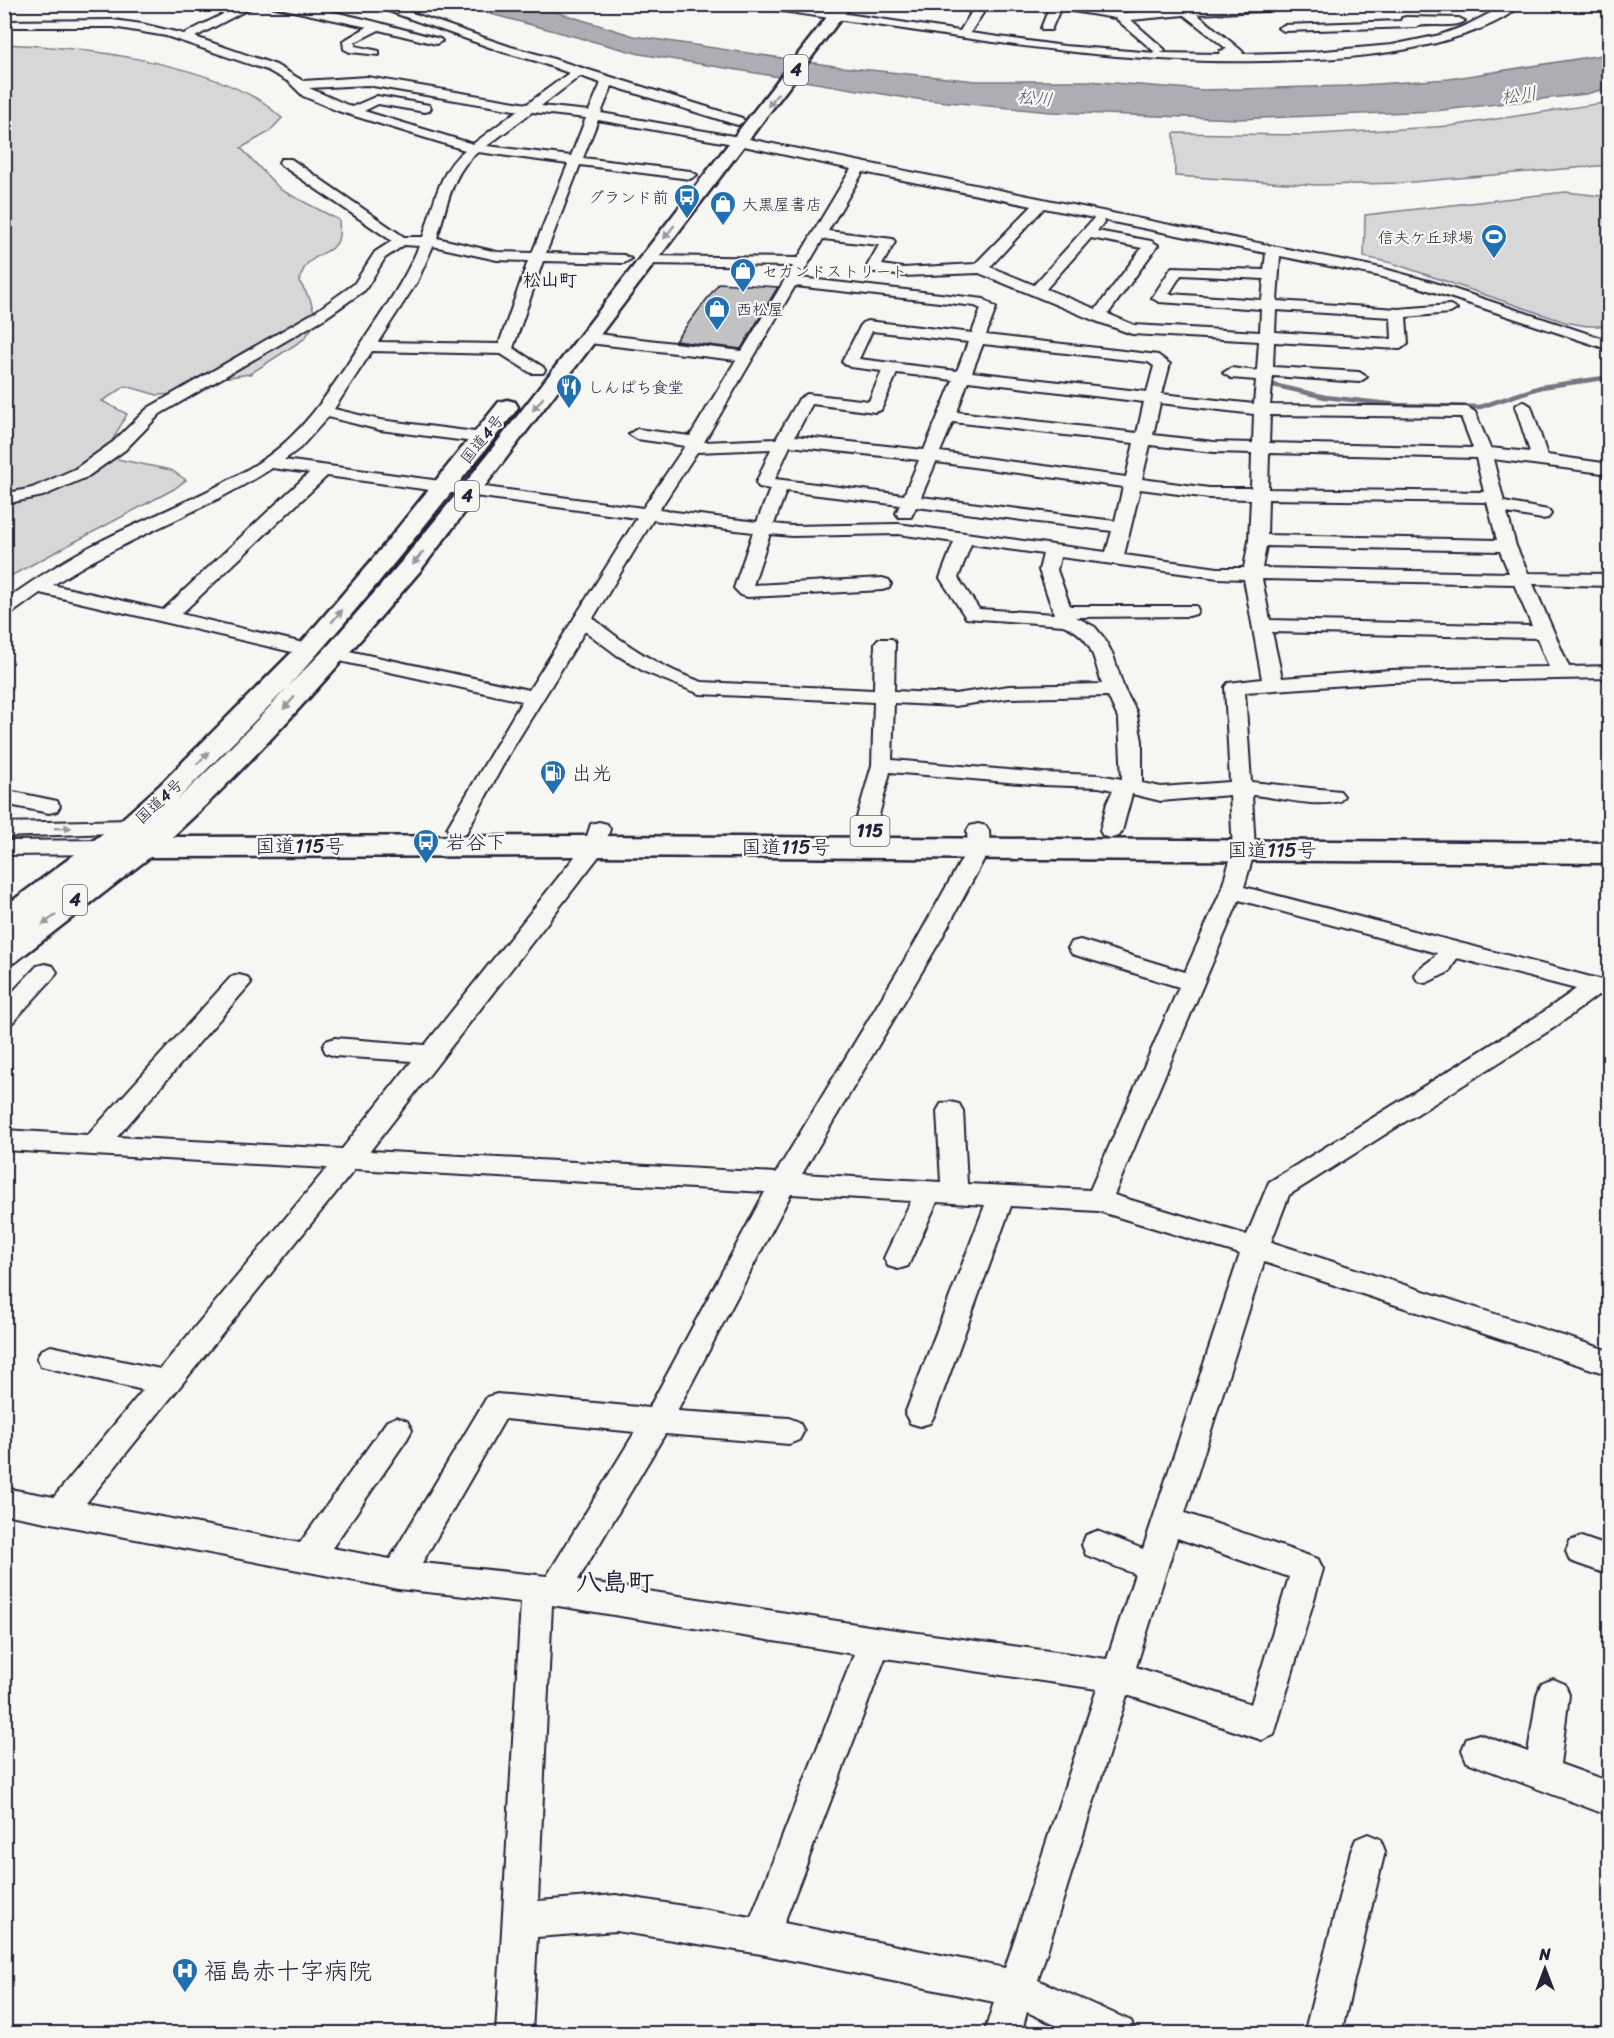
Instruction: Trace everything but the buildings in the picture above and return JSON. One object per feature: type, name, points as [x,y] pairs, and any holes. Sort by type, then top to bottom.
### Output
[{"type":"highway","name":"国道4号","points":[[146,834],[170,792],[309,650],[537,370],[635,260],[831,12]]},
{"type":"highway","name":"国道4号","points":[[146,834],[228,768],[334,654],[411,566],[589,338],[635,260],[690,175],[740,127]]},
{"type":"highway","name":"国道115号","points":[[107,847],[146,834],[458,828],[597,838],[864,831],[978,839],[1111,831],[1244,841],[1610,853]]},
{"type":"highway","name":"国道115号","points":[[146,834],[1244,841],[1610,836]]},
{"type":"highway","name":"4","points":[[4,954],[146,834]]},
{"type":"highway","name":"4","points":[[4,923],[107,847]]},
{"type":"street","points":[[187,37],[253,4]]},
{"type":"street","points":[[266,4],[334,16],[469,48],[507,50]]},
{"type":"street","points":[[374,4],[507,50],[608,80],[859,167],[1381,272],[1610,346]]},
{"type":"street","points":[[754,4],[831,12],[1026,45],[1154,56],[1243,58],[1333,55],[1381,50],[1428,41],[1458,32],[1504,13],[1516,4]]},
{"type":"street","points":[[961,4],[976,10],[977,13],[963,35]]},
{"type":"street","points":[[1107,4],[1159,51]]},
{"type":"street","points":[[1047,28],[1050,6],[1120,16],[1182,8],[1309,5],[1325,26]]},
{"type":"street","points":[[1359,5],[1390,5],[1392,12],[1432,31],[1381,50]]},
{"type":"street","points":[[1182,8],[1238,53]]},
{"type":"street","points":[[98,24],[149,16]]},
{"type":"street","points":[[1284,28],[1325,26],[1355,30],[1411,22],[1459,21]]},
{"type":"street","points":[[4,24],[125,25],[187,37],[282,72],[300,84],[307,93],[353,111],[473,148],[690,175]]},
{"type":"street","points":[[375,52],[350,49],[349,41],[376,27]]},
{"type":"street","points":[[1105,52],[1238,53],[1320,49]]},
{"type":"street","points":[[264,76],[282,72]]},
{"type":"street","points":[[4,610],[74,563],[270,463],[293,446],[324,411],[414,275],[452,171],[473,148],[578,72]]},
{"type":"street","points":[[505,349],[537,257],[608,80]]},
{"type":"street","points":[[300,84],[366,81],[592,116],[740,127]]},
{"type":"street","points":[[353,111],[376,100],[425,108]]},
{"type":"street","points":[[286,162],[401,241],[441,242],[497,256],[801,262]]},
{"type":"street","points":[[458,828],[533,697],[694,444],[859,167]]},
{"type":"street","points":[[1042,203],[981,266],[1036,292],[1132,329],[1401,344],[1398,313]]},
{"type":"street","points":[[1036,292],[1103,215]]},
{"type":"street","points":[[1088,233],[1151,245],[1098,317]]},
{"type":"street","points":[[818,234],[888,242],[873,268],[903,272],[986,270]]},
{"type":"street","points":[[4,499],[37,492],[81,473],[119,446],[154,411],[320,315],[360,287],[380,255],[401,241]]},
{"type":"street","points":[[1273,250],[1262,410],[1258,540],[1252,575],[1273,684]]},
{"type":"street","points":[[967,300],[970,284],[986,270]]},
{"type":"street","points":[[1271,275],[1177,270],[1159,298],[1398,313],[1450,309]]},
{"type":"street","points":[[789,281],[967,300],[979,302],[989,308],[947,416],[898,529]]},
{"type":"street","points":[[1114,558],[1134,483],[1142,440],[1153,398],[1162,364],[1152,358],[867,326],[850,362],[891,368],[1153,398],[1262,410],[1467,412],[1482,453],[1507,546],[1562,674]]},
{"type":"street","points":[[589,338],[746,356]]},
{"type":"street","points":[[368,346],[505,349],[537,370]]},
{"type":"street","points":[[891,368],[875,407],[807,399],[783,442],[765,483],[910,499],[1122,527]]},
{"type":"street","points":[[1231,373],[1359,376]]},
{"type":"street","points":[[1523,406],[1539,458]]},
{"type":"street","points":[[324,411],[380,425],[483,438]]},
{"type":"street","points":[[947,416],[1142,440],[1260,450],[1482,453],[1539,458],[1610,469]]},
{"type":"street","points":[[637,434],[694,444],[783,442],[928,456],[1209,493],[1494,502],[1542,514]]},
{"type":"street","points":[[270,463],[763,528],[792,531],[898,529],[1252,575],[1610,580]]},
{"type":"street","points":[[166,617],[323,470]]},
{"type":"street","points":[[780,485],[742,588],[748,591],[812,585],[882,584]]},
{"type":"street","points":[[964,539],[949,578],[973,614],[1064,616],[1189,610]]},
{"type":"street","points":[[1258,540],[1507,546]]},
{"type":"street","points":[[1053,550],[1048,570],[1064,616],[1086,629],[1100,643],[1114,690],[1124,704],[1132,742],[1133,781],[1126,786],[1113,818],[1111,831]]},
{"type":"street","points":[[38,587],[309,650]]},
{"type":"street","points":[[582,619],[608,641],[645,666],[669,678],[700,688],[955,700],[1009,692],[1114,690]]},
{"type":"street","points":[[1263,626],[1544,632]]},
{"type":"street","points":[[864,831],[882,765],[885,643]]},
{"type":"street","points":[[334,654],[533,697]]},
{"type":"street","points":[[1098,1200],[1232,891],[1244,841],[1235,687],[1391,676],[1610,672]]},
{"type":"street","points":[[882,765],[1043,779],[1099,781],[1161,794],[1241,788],[1275,790],[1299,795],[1333,796]]},
{"type":"street","points":[[4,797],[49,806]]},
{"type":"street","points":[[4,830],[146,834]]},
{"type":"street","points":[[61,1511],[350,1158],[597,838]]},
{"type":"street","points":[[514,2034],[520,1920],[546,1590],[657,1420],[784,1182],[928,941],[978,839]]},
{"type":"street","points":[[4,848],[107,847]]},
{"type":"street","points":[[1232,891],[1601,988]]},
{"type":"street","points":[[1080,948],[1192,982]]},
{"type":"street","points":[[1426,975],[1441,966],[1451,949]]},
{"type":"street","points":[[4,1017],[45,972]]},
{"type":"street","points":[[94,1145],[239,983]]},
{"type":"street","points":[[1002,2034],[1255,1248],[1278,1189],[1547,1021],[1586,994],[1601,988]]},
{"type":"street","points":[[334,1047],[432,1054]]},
{"type":"street","points":[[950,1111],[955,1193]]},
{"type":"street","points":[[4,1140],[1098,1200],[1255,1248],[1610,1363]]},
{"type":"street","points":[[898,1258],[928,1192]]},
{"type":"street","points":[[920,1414],[1002,1195]]},
{"type":"street","points":[[51,1358],[167,1383]]},
{"type":"street","points":[[398,1575],[497,1406],[789,1431]]},
{"type":"street","points":[[308,1557],[397,1430]]},
{"type":"street","points":[[4,1501],[398,1575],[546,1590],[875,1642],[1116,1676],[1263,1724],[1307,1569],[1168,1521]]},
{"type":"street","points":[[1097,1545],[1153,1567]]},
{"type":"street","points":[[761,1936],[875,1642]]},
{"type":"street","points":[[1542,1774],[1553,1695]]},
{"type":"street","points":[[1479,1750],[1610,1799]]},
{"type":"street","points":[[1322,2034],[1368,1851]]},
{"type":"street","points":[[520,1920],[616,1913],[761,1936],[1017,1989],[1118,2034]]},
{"type":"shaded area","points":[[5,44],[102,53],[170,66],[234,87],[261,101],[282,118],[269,132],[241,148],[281,190],[339,220],[339,231],[336,244],[308,263],[299,281],[310,299],[317,321],[304,339],[250,374],[201,381],[176,394],[157,395],[126,386],[102,401],[127,414],[108,448],[107,457],[171,470],[186,480],[174,489],[5,579]]},
{"type":"shaded area","points":[[1609,102],[1609,165],[1401,183],[1317,185],[1175,176],[1174,133],[1303,135],[1450,126]]},
{"type":"shaded area","name":"信夫ケ丘球場","points":[[1566,192],[1609,197],[1609,326],[1587,326],[1565,322],[1392,263],[1364,257],[1365,215]]},
{"type":"water","name":"松川","points":[[457,5],[534,5],[634,36],[841,67],[976,81],[1088,81],[1204,90],[1348,86],[1449,79],[1609,54],[1609,88],[1586,94],[1434,111],[1238,119],[1051,112],[907,98],[640,54]]},
{"type":"waterway","points":[[1269,384],[1325,397],[1398,405],[1480,407],[1541,387],[1604,378],[1610,375]]},
{"type":"place","name":"グランド前","points":[[687,220]]},
{"type":"place","name":"大黒屋書店","points":[[723,227]]},
{"type":"place","name":"信夫ケ丘球場","points":[[1494,260]]},
{"type":"place","name":"セカンドストリート","points":[[743,294]]},
{"type":"place","name":"西松屋","points":[[717,332]]},
{"type":"place","name":"しんぱち食堂","points":[[569,410]]},
{"type":"place","name":"出光","points":[[553,796]]},
{"type":"place","name":"岩谷下","points":[[426,865]]},
{"type":"place","name":"福島赤十字病院","points":[[185,1994]]},
{"type":"district","name":"松山町","points":[[550,280]]},
{"type":"district","name":"八島町","points":[[615,1582]]}]
